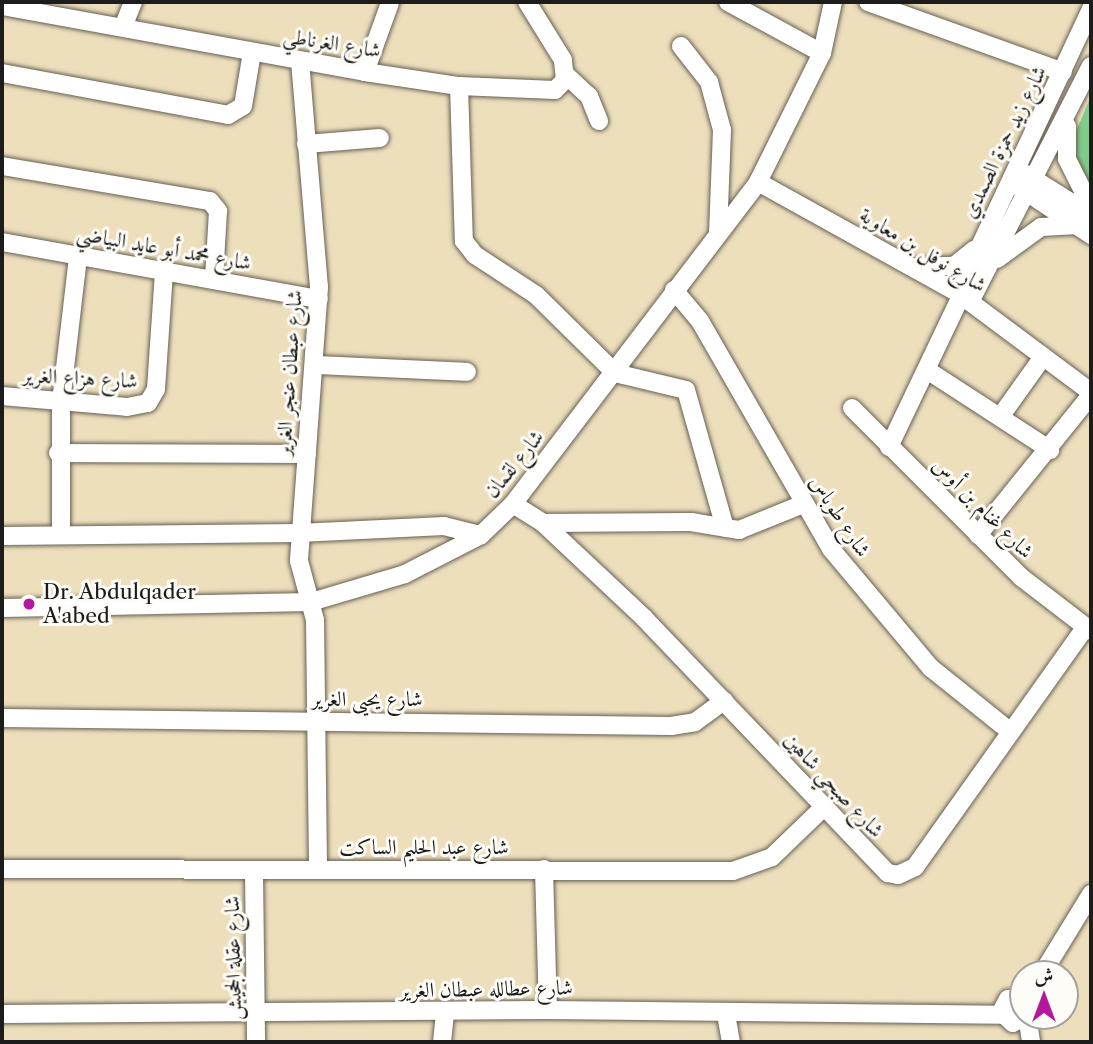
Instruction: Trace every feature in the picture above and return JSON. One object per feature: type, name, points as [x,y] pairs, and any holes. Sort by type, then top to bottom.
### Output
[{"type":"street","points":[[123,27],[133,2]]},
{"type":"street","points":[[527,2],[560,53],[565,74],[589,96],[599,121]]},
{"type":"street","points":[[728,2],[822,52]]},
{"type":"street","name":"شارع لقمان","points":[[2,608],[311,602],[405,574],[481,535],[513,504],[758,182],[822,52],[833,2]]},
{"type":"street","points":[[868,2],[1063,72]]},
{"type":"street","points":[[365,72],[390,3]]},
{"type":"street","name":"شارع الغرناطي","points":[[2,6],[300,61],[459,86],[555,90],[565,74]]},
{"type":"street","name":"شارع زيد حمزة الصمدي","points":[[963,297],[982,242],[1091,9]]},
{"type":"street","points":[[681,46],[709,82],[722,130],[718,233]]},
{"type":"street","points":[[2,73],[234,114],[244,101],[252,52]]},
{"type":"street","name":"شارع عبطان عنجر الغرير","points":[[300,61],[319,299],[299,533],[302,580],[311,602],[318,870]]},
{"type":"street","name":"شارع زيد حمزة الصمدي","points":[[963,297],[994,261],[1091,66]]},
{"type":"street","points":[[459,86],[464,241],[475,255],[536,295],[615,373],[676,385],[690,395],[725,528]]},
{"type":"street","points":[[1070,111],[1067,159],[1091,207]]},
{"type":"street","points":[[306,144],[380,138]]},
{"type":"street","points":[[2,166],[210,201],[218,211],[214,279]]},
{"type":"street","points":[[1013,175],[1091,215]]},
{"type":"street","name":"شارع نوفل بن معاوية","points":[[758,182],[963,297],[1091,394]]},
{"type":"street","points":[[1032,187],[1075,225],[1091,235]]},
{"type":"street","points":[[994,261],[1041,227],[1075,225]]},
{"type":"street","name":"شارع محمد أبو عايد البياضي","points":[[2,242],[319,299]]},
{"type":"street","points":[[908,265],[936,269],[954,266],[982,242]]},
{"type":"street","points":[[61,535],[58,453],[61,402],[78,257]]},
{"type":"street","name":"شارع هزاع الغرير","points":[[2,396],[127,407],[140,406],[153,397],[164,271]]},
{"type":"street","name":"شارع طوباس","points":[[674,290],[700,321],[831,549],[880,612],[958,694],[1011,732]]},
{"type":"street","points":[[889,447],[963,297]]},
{"type":"street","points":[[1000,417],[1043,358]]},
{"type":"street","points":[[315,365],[467,372]]},
{"type":"street","points":[[927,370],[1050,450]]},
{"type":"street","points":[[978,535],[1050,450],[1091,394]]},
{"type":"street","name":"شارع غنام بن أوس","points":[[852,408],[1047,600],[1088,629]]},
{"type":"street","points":[[58,453],[307,454]]},
{"type":"street","name":"شارع صبحي شاهين","points":[[513,504],[543,523],[724,701],[880,868],[898,875],[908,872],[1088,629]]},
{"type":"street","points":[[543,523],[691,522],[739,530],[803,504]]},
{"type":"street","points":[[2,536],[299,533],[444,526],[481,535]]},
{"type":"street","name":"شارع يحيى الغرير","points":[[2,718],[671,726],[695,722],[724,701]]},
{"type":"street","name":"شارع عبد الحليم الساكت","points":[[2,869],[254,873],[318,870],[544,869],[704,873],[744,869],[772,857],[824,807]]},
{"type":"street","points":[[544,869],[548,1010]]},
{"type":"street","name":"شارع عقلة الجحيش","points":[[254,873],[256,1042]]},
{"type":"street","points":[[1047,960],[1089,901]]},
{"type":"street","name":"شارع عطالله عبطان الغرير","points":[[2,1014],[256,1015],[548,1010],[726,1014],[970,1013],[1009,1008]]},
{"type":"street","points":[[442,1042],[445,1013]]},
{"type":"street","points":[[726,1014],[731,1042]]},
{"type":"green space","points":[[1091,96],[1091,191],[1074,156],[1075,134]]},
{"type":"place","name":"Dr. Abdulqader A'abed","points":[[29,604]]}]
